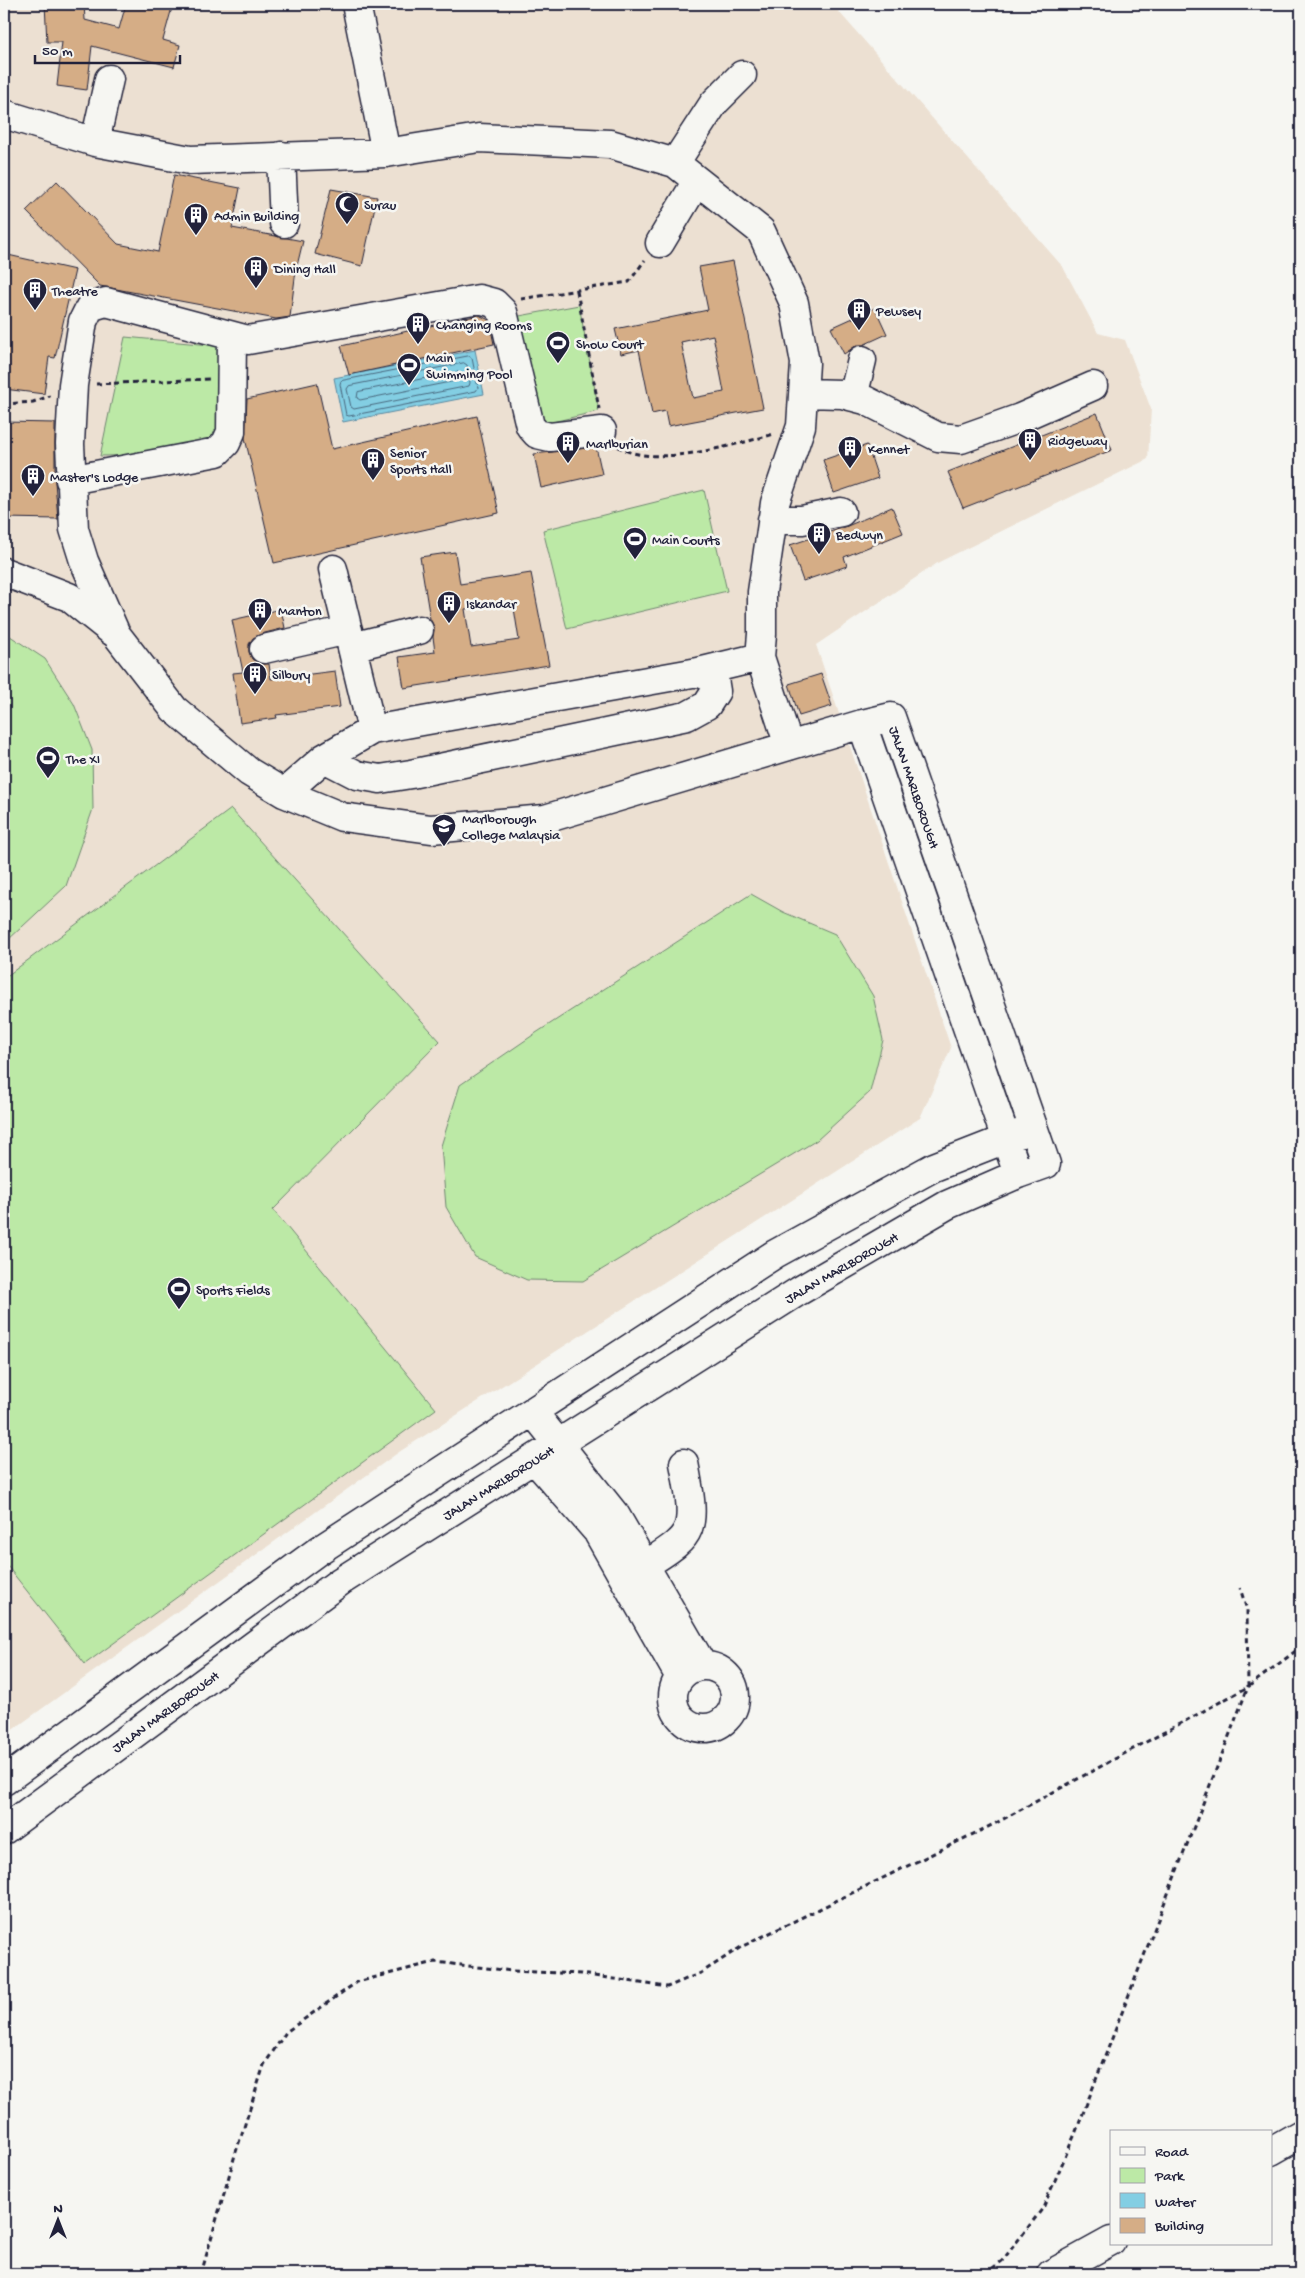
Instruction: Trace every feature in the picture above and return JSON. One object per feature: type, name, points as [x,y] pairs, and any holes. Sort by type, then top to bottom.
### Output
[{"type":"street","points":[[356,4],[386,154]]},
{"type":"street","points":[[675,163],[714,103],[742,75]]},
{"type":"street","points":[[95,142],[109,79]]},
{"type":"street","points":[[4,114],[95,142],[190,160],[386,154],[479,138],[610,144],[675,163],[761,231],[794,303],[806,363],[801,426],[774,503],[762,592],[760,657],[789,746]]},
{"type":"street","points":[[281,156],[284,223]]},
{"type":"street","points":[[660,243],[697,181]]},
{"type":"street","points":[[602,431],[550,437],[537,434],[530,426],[503,312],[494,303],[479,299],[248,340],[106,302],[90,307],[83,321],[73,385],[70,480],[74,529],[84,561],[116,634],[174,709],[249,772],[284,793],[342,817],[430,829],[454,829],[545,819],[862,724],[1018,1174]]},
{"type":"street","points":[[70,480],[217,452],[226,443],[232,432],[232,336]]},
{"type":"street","points":[[853,397],[862,360]]},
{"type":"street","points":[[804,394],[842,394],[865,400],[938,437],[961,439],[1020,418],[1093,386]]},
{"type":"street","points":[[772,520],[802,520],[841,512]]},
{"type":"street","points":[[333,569],[372,730]]},
{"type":"street","points":[[4,572],[69,597],[116,634]]},
{"type":"street","points":[[264,649],[419,630]]},
{"type":"street","points":[[284,793],[324,758],[372,730],[698,672],[760,657]]},
{"type":"street","points":[[324,758],[357,775],[380,779],[687,716],[707,705],[716,691],[714,679],[698,672]]},
{"type":"street","name":"JALAN MARLBOROUGH","points":[[4,1830],[341,1581],[815,1281],[947,1205],[1046,1164],[890,717],[862,724]]},
{"type":"street","points":[[4,1780],[318,1551],[775,1254],[934,1167],[1033,1129]]},
{"type":"street","points":[[533,1412],[616,1516],[613,1534],[692,1671]]},
{"type":"street","points":[[534,1459],[597,1531],[613,1534]]},
{"type":"street","points":[[635,1572],[681,1542],[691,1525],[692,1502],[684,1464]]},
{"type":"street","points":[[1272,2150],[1301,2134]]},
{"type":"street","points":[[1051,2274],[1110,2241]]},
{"type":"path","points":[[494,303],[629,282],[660,243]]},
{"type":"path","points":[[577,291],[602,431],[623,450],[658,456],[714,450],[801,426]]},
{"type":"path","points":[[4,404],[33,402],[73,385],[232,378]]},
{"type":"path","points":[[985,2274],[1002,2261],[1042,2208],[1075,2134],[1248,1686],[1247,1610],[1240,1588]]},
{"type":"path","points":[[202,2274],[235,2155],[264,2065],[286,2032],[357,1982],[435,1962],[512,1971],[581,1974],[667,1987],[701,1973],[741,1947],[996,1823],[1248,1686],[1301,1647]]},
{"type":"shaded area","name":"Marlborough College Malaysia","points":[[4,4],[832,4],[1063,267],[1098,333],[1125,340],[1151,409],[1148,459],[939,562],[816,645],[951,1048],[920,1118],[399,1452],[4,1736]]},
{"type":"green space","name":"Show Court","points":[[579,305],[599,411],[540,425],[514,317]]},
{"type":"green space","points":[[125,337],[232,347],[225,454],[100,456]]},
{"type":"green space","name":"Main Courts","points":[[704,490],[727,591],[567,629],[543,530]]},
{"type":"green space","name":"The XI","points":[[4,632],[45,659],[74,704],[92,750],[93,809],[66,886],[4,942]]},
{"type":"green space","name":"Sports Fields","points":[[231,809],[440,1041],[273,1210],[436,1409],[85,1664],[4,1562],[4,978]]},
{"type":"green space","points":[[751,894],[783,912],[835,934],[873,996],[883,1040],[870,1092],[817,1140],[583,1281],[527,1280],[475,1257],[446,1207],[441,1146],[460,1085],[536,1033]]},
{"type":"water","name":"Main Swimming Pool","points":[[475,350],[484,394],[343,422],[334,378]]},
{"type":"building","points":[[45,4],[84,4],[85,20],[119,29],[126,4],[173,4],[163,40],[180,45],[174,67],[92,46],[87,90],[57,86],[62,42],[47,42]]},
{"type":"building","name":"Admin Building","points":[[174,175],[240,188],[232,228],[303,241],[296,270],[290,317],[276,319],[100,286],[26,211],[57,181],[118,244],[158,252]]},
{"type":"building","name":"Surau","points":[[331,189],[377,197],[362,266],[315,254]]},
{"type":"building","name":"Theatre","points":[[8,255],[75,270],[55,358],[49,357],[44,394],[4,389],[4,275]]},
{"type":"building","points":[[733,261],[763,408],[668,426],[665,411],[652,414],[639,350],[621,354],[615,329],[708,310],[699,267]],"holes":[[[713,335],[724,392],[693,398],[681,342]]]},
{"type":"building","name":"Pewsey","points":[[875,308],[887,334],[863,345],[857,345],[844,354],[831,328]]},
{"type":"building","name":"Changing Rooms","points":[[479,315],[489,320],[494,344],[349,375],[341,346]]},
{"type":"building","name":"Senior Sports Hall","points":[[317,383],[332,449],[477,416],[499,513],[274,563],[245,438],[247,399]]},
{"type":"building","name":"Ridgeway","points":[[1097,413],[1112,450],[963,508],[948,472]]},
{"type":"building","points":[[4,422],[55,423],[55,482],[58,519],[4,518]]},
{"type":"building","name":"Kennet","points":[[867,445],[878,478],[834,493],[823,460]]},
{"type":"building","name":"Marlburian","points":[[596,447],[602,474],[541,488],[534,454]]},
{"type":"building","points":[[892,507],[903,533],[844,557],[847,566],[803,581],[790,545],[845,527]]},
{"type":"building","name":"Iskandar","points":[[455,552],[460,584],[531,573],[549,665],[404,688],[399,657],[435,652],[434,627],[430,619],[420,557]],"holes":[[[513,602],[519,640],[471,647],[465,609]]]},
{"type":"building","points":[[281,609],[285,628],[253,638],[249,644],[249,652],[252,659],[260,664],[269,664],[271,679],[335,671],[340,707],[276,715],[277,718],[240,723],[233,673],[243,672],[232,620]]},
{"type":"building","points":[[821,674],[832,706],[799,716],[789,684]]},
{"type":"place","name":"Surau","points":[[347,225]]},
{"type":"place","name":"Admin Building","points":[[196,236]]},
{"type":"place","name":"Dining Hall","points":[[256,289]]},
{"type":"place","name":"Theatre","points":[[35,311]]},
{"type":"place","name":"Pewsey","points":[[859,331]]},
{"type":"place","name":"Changing Rooms","points":[[418,345]]},
{"type":"place","name":"Show Court","points":[[558,364]]},
{"type":"place","name":"Main Swimming Pool","points":[[409,386]]},
{"type":"place","name":"Ridgeway","points":[[1030,461]]},
{"type":"place","name":"Marlburian","points":[[568,464]]},
{"type":"place","name":"Kennet","points":[[850,469]]},
{"type":"place","name":"Senior Sports Hall","points":[[373,481]]},
{"type":"place","name":"Master's Lodge","points":[[33,497]]},
{"type":"place","name":"Bedwyn","points":[[819,555]]},
{"type":"place","name":"Main Courts","points":[[635,560]]},
{"type":"place","name":"Iskandar","points":[[449,624]]},
{"type":"place","name":"Manton","points":[[260,631]]},
{"type":"place","name":"Silbury","points":[[255,695]]},
{"type":"place","name":"The XI","points":[[48,779]]},
{"type":"place","name":"Marlborough College Malaysia","points":[[444,847]]},
{"type":"place","name":"Sports Fields","points":[[179,1310]]}]
